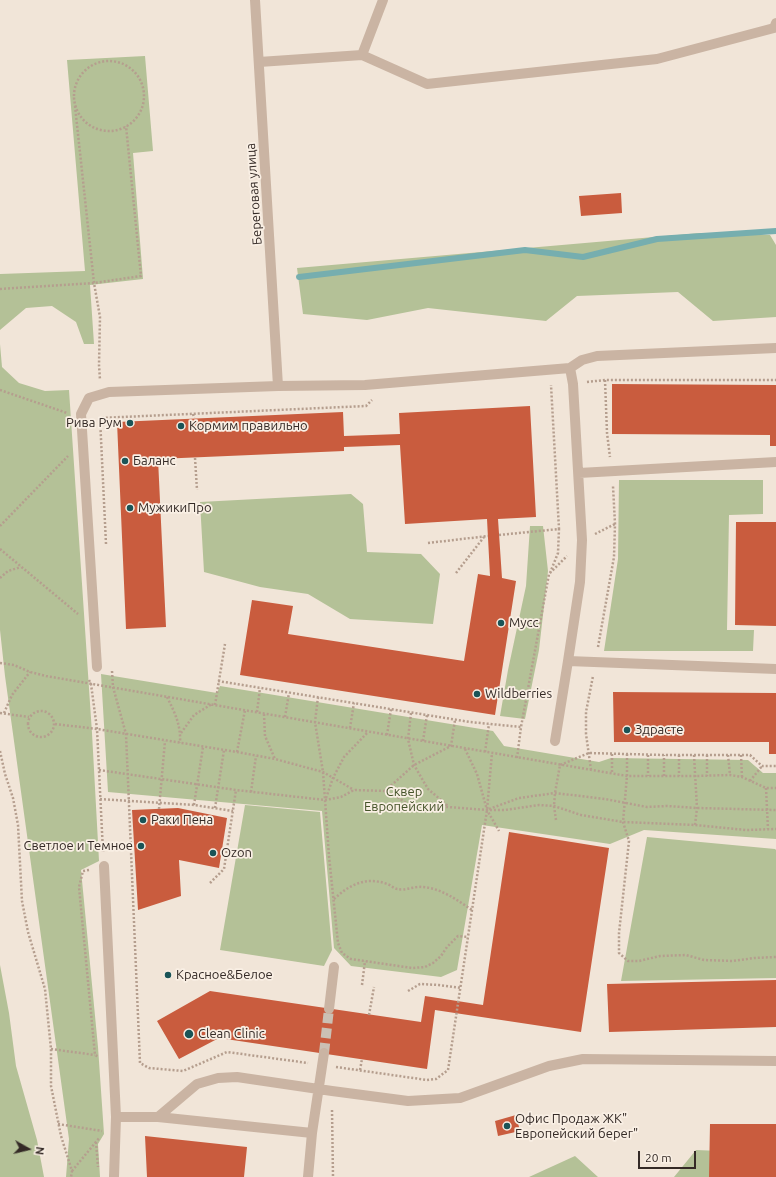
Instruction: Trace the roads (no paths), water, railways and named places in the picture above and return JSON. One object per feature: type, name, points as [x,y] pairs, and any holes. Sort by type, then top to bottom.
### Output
[{"type":"street","name":"Береговая улица","points":[[255,0],[278,386]]},
{"type":"street","points":[[362,55],[383,0]]},
{"type":"street","points":[[259,62],[362,55],[426,84],[656,59],[774,28],[776,23]]},
{"type":"street","points":[[97,667],[81,414],[89,398],[109,392],[278,386],[365,385],[570,368],[582,360],[597,356],[776,348]]},
{"type":"street","points":[[555,741],[580,582],[582,540],[573,384],[570,368]]},
{"type":"street","points":[[579,473],[611,470],[776,462]]},
{"type":"street","points":[[568,661],[776,668]]},
{"type":"street","points":[[104,866],[116,1117],[114,1177]]},
{"type":"street","points":[[330,1009],[334,968]]},
{"type":"street","points":[[308,1177],[312,1133],[324,1054]]},
{"type":"street","points":[[158,1117],[197,1084],[218,1078],[237,1077],[408,1101],[444,1100],[460,1098],[550,1066],[583,1059],[776,1061]]},
{"type":"street","points":[[116,1117],[158,1117],[312,1133]]},
{"type":"waterway","points":[[299,277],[525,250],[583,257],[657,239],[776,231]]},
{"type":"tunnel","points":[[324,1053],[329,1009]]},
{"type":"place","name":"Рива Рум","points":[[130,423]]},
{"type":"place","name":"Кормим правильно","points":[[181,426]]},
{"type":"place","name":"Баланс","points":[[125,461]]},
{"type":"place","name":"МужикиПро","points":[[130,508]]},
{"type":"place","name":"Мусс","points":[[501,623]]},
{"type":"place","name":"Wildberries","points":[[477,694]]},
{"type":"place","name":"Здрасте","points":[[627,730]]},
{"type":"place","name":"Раки Пена","points":[[143,820]]},
{"type":"place","name":"Светлое и Темное","points":[[141,846]]},
{"type":"place","name":"Ozon","points":[[213,853]]},
{"type":"place","name":"Красное&Белое","points":[[168,975]]},
{"type":"place","name":"Clean Clinic","points":[[189,1034]]},
{"type":"place","name":"Офис Продаж ЖК\" Европейский берег\"","points":[[507,1126]]},
{"type":"park label","name":"Сквер Европейский","points":[[404,800]]}]
